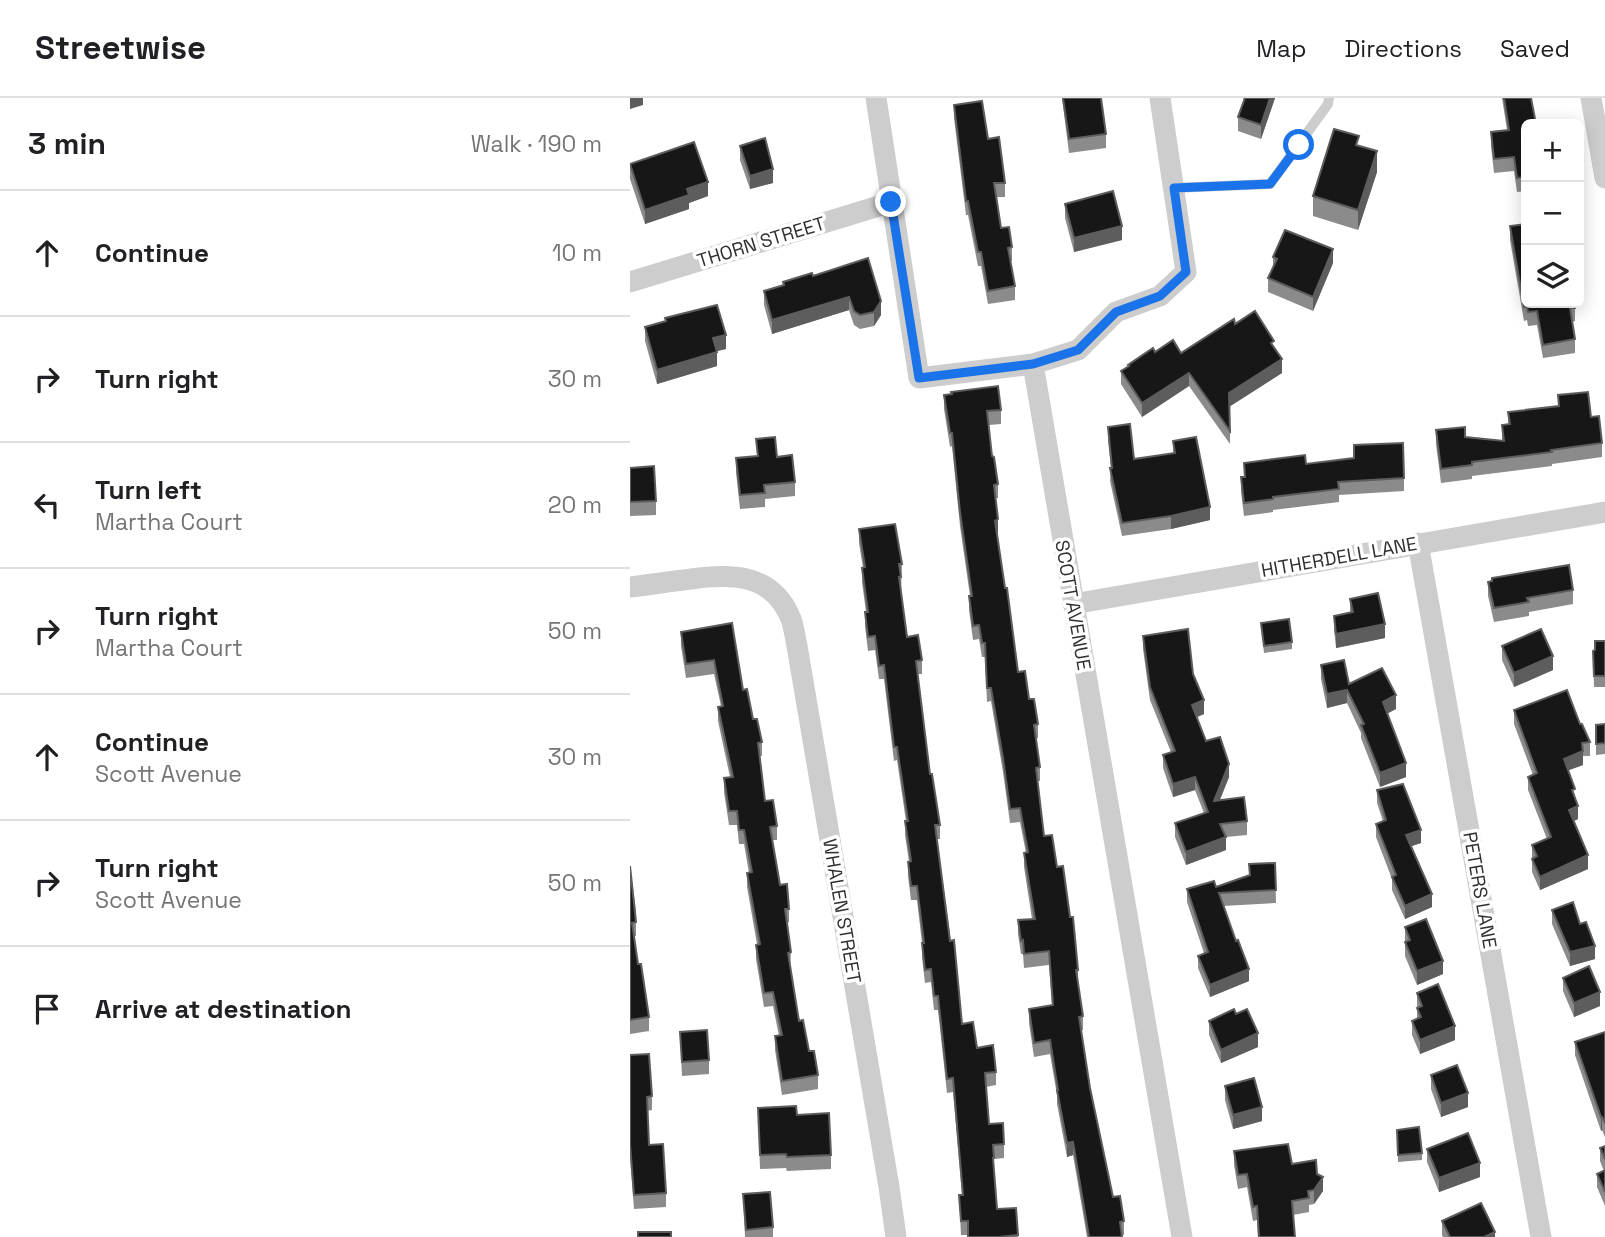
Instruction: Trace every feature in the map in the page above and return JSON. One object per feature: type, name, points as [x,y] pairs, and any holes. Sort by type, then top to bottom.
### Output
[{"type":"street","points":[[876,98],[919,378],[1033,364],[1078,350],[1116,312],[1160,296],[1186,272],[1160,98]]},
{"type":"street","points":[[1591,98],[1605,178]]},
{"type":"street","name":"THORN STREET","points":[[630,282],[891,202]]},
{"type":"street","name":"SCOTT AVENUE","points":[[1033,364],[1182,1237]]},
{"type":"street","name":"HITHERDELL LANE","points":[[1073,604],[1605,512]]},
{"type":"street","name":"PETERS LANE","points":[[1418,543],[1541,1237]]},
{"type":"street","name":"WHALEN STREET","points":[[630,587],[730,575],[763,585],[779,600],[792,621],[896,1237]]},
{"type":"lane","points":[[1174,188],[1270,184],[1328,104],[1329,98]]},
{"type":"building","points":[[1063,98],[1101,98],[1106,134],[1069,139]]},
{"type":"building","points":[[1245,98],[1270,98],[1261,125],[1238,117]]},
{"type":"building","points":[[1504,98],[1531,98],[1535,119],[1521,119],[1521,178],[1517,178],[1514,157],[1494,159],[1491,132],[1509,130]]},
{"type":"building","points":[[982,101],[988,139],[999,137],[1005,183],[994,183],[1001,228],[1009,227],[1012,247],[1008,248],[1015,286],[988,291],[981,252],[978,252],[966,201],[954,105]]},
{"type":"building","points":[[1334,129],[1359,136],[1356,145],[1377,151],[1358,210],[1313,196]]},
{"type":"building","points":[[765,138],[773,169],[750,176],[740,146]]},
{"type":"building","points":[[694,142],[708,182],[687,189],[689,195],[645,210],[630,164]]},
{"type":"building","points":[[1113,191],[1122,226],[1074,238],[1065,204]]},
{"type":"building","points":[[1521,225],[1521,290],[1510,226]]},
{"type":"building","points":[[1285,230],[1333,249],[1313,297],[1268,278],[1277,259],[1273,257]]},
{"type":"building","points":[[868,258],[881,301],[874,312],[860,315],[854,311],[849,297],[772,320],[764,291],[784,285],[783,282],[812,273],[813,276]]},
{"type":"building","points":[[717,305],[726,335],[713,338],[717,352],[657,370],[645,327],[666,321],[665,318]]},
{"type":"building","points":[[1527,308],[1570,308],[1575,339],[1543,345],[1537,311],[1528,312]]},
{"type":"building","points":[[1255,311],[1282,359],[1229,393],[1230,431],[1189,373],[1142,403],[1121,371],[1153,348],[1155,352],[1173,340],[1181,353],[1234,319],[1235,324]]},
{"type":"building","points":[[998,386],[1001,410],[987,411],[998,484],[994,485],[998,519],[995,521],[1018,672],[1025,671],[1029,699],[1034,699],[1038,724],[1034,725],[1040,767],[1036,768],[1044,836],[1052,835],[1057,867],[1063,866],[1070,917],[1073,917],[1076,970],[1083,1016],[1079,1017],[1090,1088],[1113,1197],[1120,1196],[1124,1221],[1120,1222],[1122,1237],[1089,1237],[1073,1142],[1067,1143],[1050,1040],[1034,1043],[1029,1009],[1053,1005],[1049,951],[1024,954],[1018,920],[1035,919],[1024,853],[1028,852],[1020,808],[1010,809],[991,688],[987,688],[985,643],[982,643],[979,625],[973,626],[969,596],[972,596],[952,433],[944,395]]},
{"type":"building","points":[[1588,392],[1591,417],[1599,416],[1602,443],[1441,469],[1436,430],[1465,427],[1465,437],[1504,441],[1502,425],[1510,424],[1508,412],[1559,406],[1558,395]]},
{"type":"building","points":[[1130,424],[1134,459],[1175,453],[1173,441],[1196,437],[1210,507],[1122,523],[1110,468],[1108,427]]},
{"type":"building","points":[[775,437],[777,457],[792,455],[795,482],[764,485],[765,493],[740,495],[736,458],[758,456],[756,439]]},
{"type":"building","points":[[1403,443],[1404,478],[1338,482],[1339,489],[1244,503],[1241,477],[1245,477],[1244,463],[1305,455],[1306,464],[1354,458],[1354,445]]},
{"type":"building","points":[[654,466],[656,501],[630,502],[630,468]]},
{"type":"building","points":[[895,524],[902,564],[899,564],[899,577],[907,637],[918,635],[922,660],[916,661],[930,774],[940,825],[935,825],[950,941],[954,940],[962,1024],[973,1022],[977,1048],[993,1045],[996,1072],[985,1073],[989,1124],[1003,1123],[1004,1144],[993,1145],[997,1209],[1016,1208],[1018,1235],[968,1237],[968,1221],[961,1221],[959,1195],[963,1195],[953,1078],[947,1079],[938,996],[934,996],[931,969],[925,970],[917,886],[911,886],[908,862],[911,861],[905,821],[908,821],[897,747],[894,747],[884,665],[879,666],[875,636],[868,637],[865,612],[868,612],[862,568],[865,567],[859,529]]},
{"type":"building","points":[[1569,565],[1573,590],[1527,598],[1529,602],[1494,608],[1488,582],[1492,581],[1492,578]]},
{"type":"building","points":[[1378,593],[1385,624],[1336,634],[1334,616],[1353,612],[1350,599]]},
{"type":"building","points":[[1289,619],[1292,642],[1264,646],[1261,623]]},
{"type":"building","points":[[732,623],[743,690],[747,689],[753,719],[757,719],[762,742],[758,743],[765,801],[773,800],[777,826],[770,827],[780,885],[787,884],[789,909],[785,909],[791,952],[788,953],[799,1021],[803,1020],[809,1051],[814,1051],[818,1075],[782,1081],[775,1036],[782,1035],[773,992],[764,993],[756,945],[760,944],[747,873],[752,872],[744,830],[739,830],[737,811],[729,811],[724,778],[733,777],[718,707],[723,706],[714,660],[686,664],[681,632]]},
{"type":"building","points":[[1188,629],[1193,674],[1204,700],[1192,705],[1206,741],[1220,737],[1229,764],[1214,801],[1244,797],[1247,821],[1220,824],[1226,837],[1186,852],[1175,823],[1208,812],[1195,777],[1173,784],[1163,755],[1175,751],[1150,687],[1143,636]]},
{"type":"building","points":[[1541,629],[1553,656],[1514,673],[1502,646]]},
{"type":"building","points":[[1595,641],[1605,641],[1605,676],[1594,676]]},
{"type":"building","points":[[1344,660],[1349,684],[1382,668],[1396,695],[1383,702],[1406,763],[1380,773],[1361,725],[1364,724],[1347,690],[1327,694],[1321,665]]},
{"type":"building","points":[[1567,690],[1590,742],[1582,743],[1583,751],[1564,759],[1578,806],[1569,810],[1588,855],[1540,877],[1532,859],[1537,856],[1532,845],[1551,837],[1528,777],[1537,773],[1514,710]]},
{"type":"building","points":[[1605,724],[1605,743],[1596,744],[1596,725]]},
{"type":"building","points":[[1403,784],[1421,830],[1406,835],[1432,894],[1405,906],[1392,877],[1396,875],[1376,824],[1386,820],[1377,790]]},
{"type":"building","points":[[1275,863],[1276,890],[1219,893],[1249,969],[1210,985],[1198,956],[1208,952],[1187,889],[1214,881],[1216,887],[1250,875],[1249,864]]},
{"type":"building","points":[[630,866],[636,922],[632,923],[649,1017],[630,1020]]},
{"type":"building","points":[[1573,902],[1580,924],[1586,922],[1595,946],[1570,952],[1552,910]]},
{"type":"building","points":[[1426,919],[1443,961],[1417,971],[1405,942],[1410,940],[1405,927]]},
{"type":"building","points":[[1589,966],[1600,992],[1574,1003],[1563,978]]},
{"type":"building","points":[[1438,984],[1455,1026],[1420,1040],[1412,1021],[1421,1017],[1417,1008],[1422,1006],[1417,993]]},
{"type":"building","points":[[1234,1009],[1236,1014],[1247,1009],[1258,1033],[1221,1050],[1209,1021]]},
{"type":"building","points":[[707,1030],[709,1060],[682,1062],[680,1032]]},
{"type":"building","points":[[1605,1032],[1605,1123],[1575,1042]]},
{"type":"building","points":[[649,1054],[652,1096],[647,1097],[649,1145],[663,1144],[666,1193],[634,1195],[630,1144],[630,1055]]},
{"type":"building","points":[[1457,1065],[1468,1093],[1441,1103],[1431,1075]]},
{"type":"building","points":[[1254,1078],[1262,1107],[1233,1115],[1225,1086]]},
{"type":"building","points":[[796,1106],[797,1115],[829,1113],[831,1155],[760,1155],[758,1108]]},
{"type":"building","points":[[1419,1127],[1422,1153],[1398,1155],[1397,1130]]},
{"type":"building","points":[[1468,1133],[1480,1163],[1439,1178],[1427,1149]]},
{"type":"building","points":[[1288,1144],[1292,1164],[1316,1160],[1317,1174],[1323,1177],[1314,1190],[1308,1191],[1309,1198],[1292,1201],[1295,1237],[1259,1237],[1257,1206],[1253,1207],[1247,1174],[1238,1175],[1234,1151]]},
{"type":"building","points":[[1605,1146],[1605,1159],[1600,1148]]},
{"type":"building","points":[[1605,1170],[1605,1192],[1597,1174]]},
{"type":"building","points":[[770,1192],[773,1227],[746,1230],[743,1194]]},
{"type":"building","points":[[1481,1203],[1495,1232],[1484,1237],[1450,1237],[1442,1221]]},
{"type":"building","points":[[638,1232],[671,1232],[671,1237],[638,1237]]},
{"type":"route","points":[[891,202],[919,378],[1033,364],[1078,350],[1116,312],[1160,296],[1186,272],[1174,188],[1270,184],[1299,145]]}]
